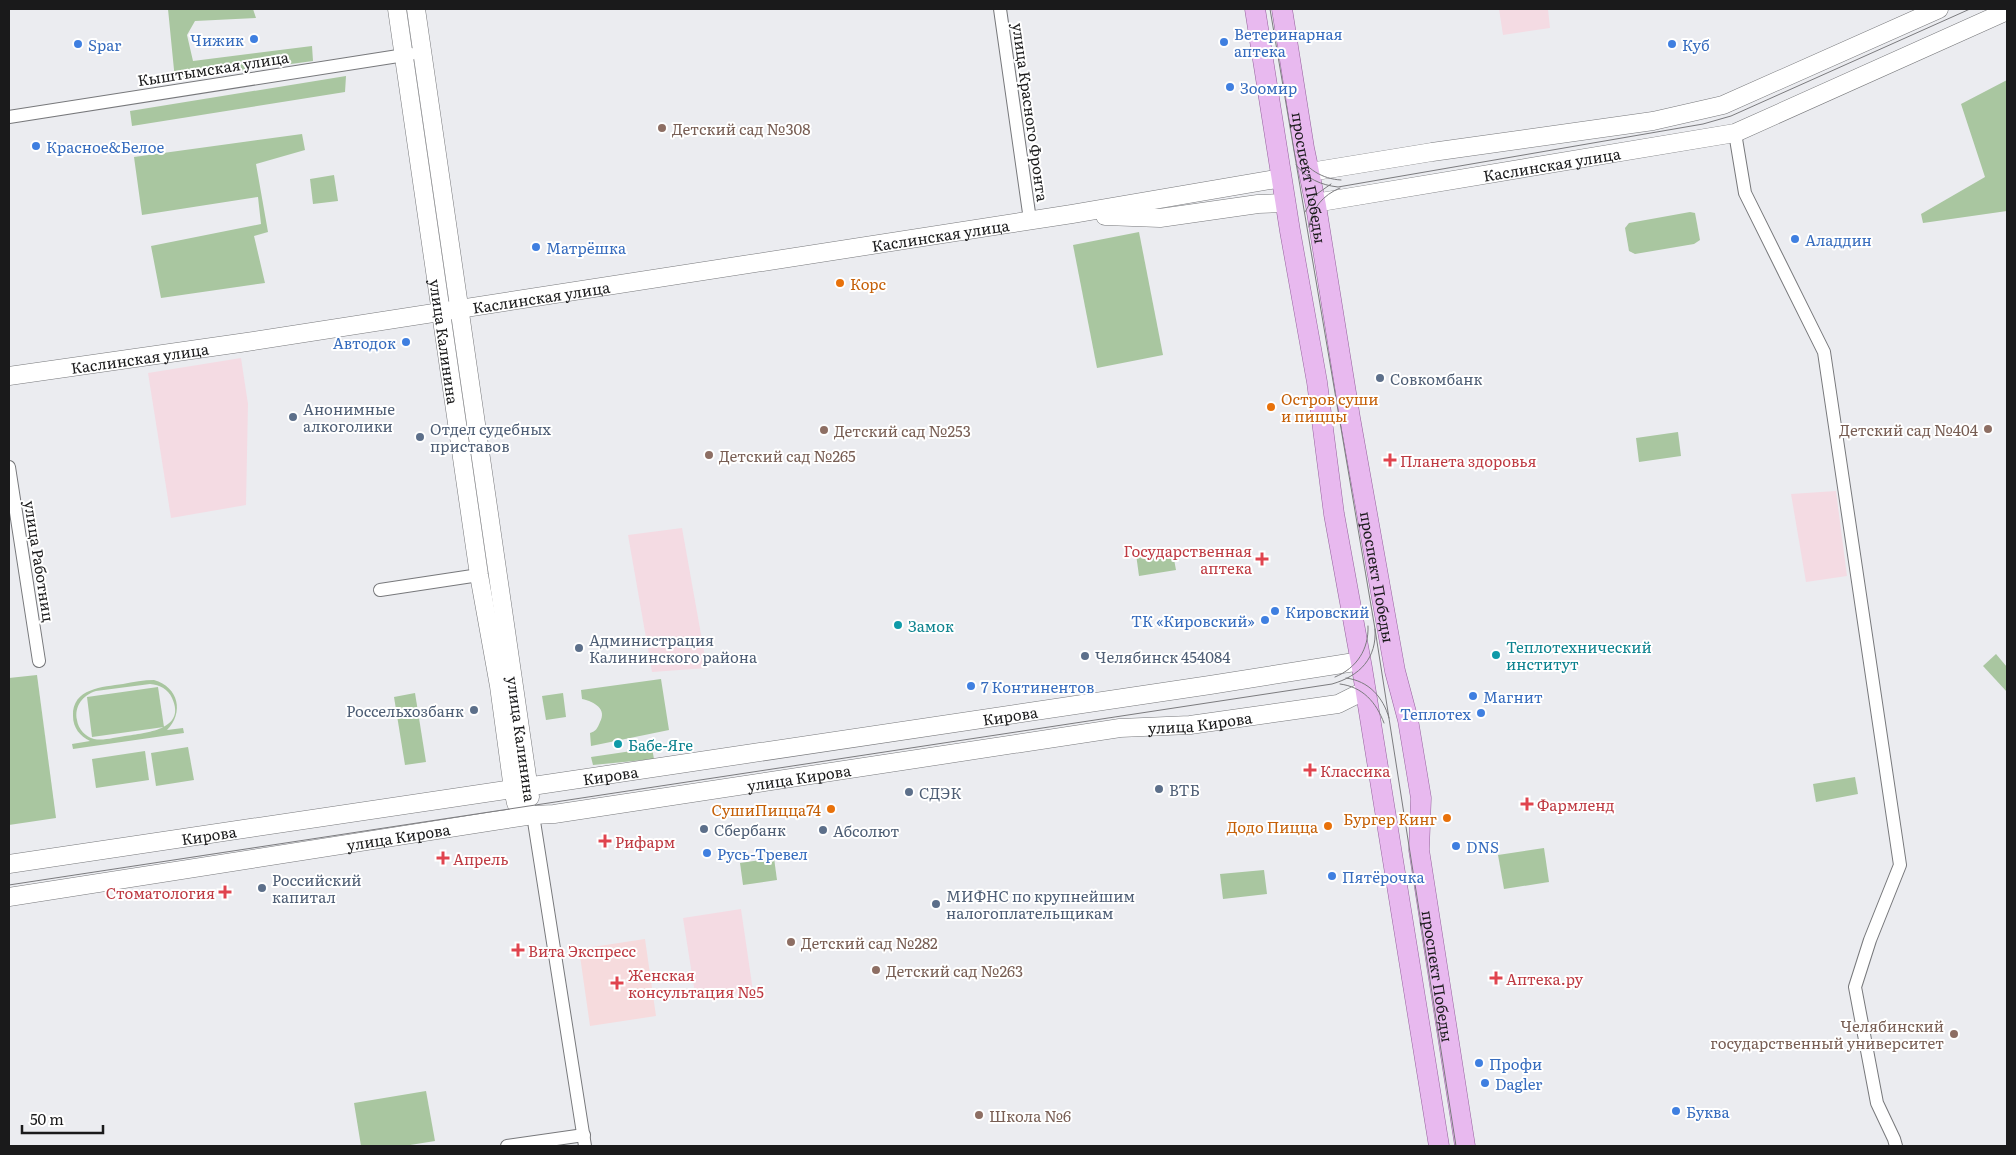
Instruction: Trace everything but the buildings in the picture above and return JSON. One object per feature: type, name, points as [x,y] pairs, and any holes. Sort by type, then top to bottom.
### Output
[{"type":"main road","name":"улица Калинина","points":[[397,9],[479,575],[499,686],[521,788],[533,815]]},
{"type":"main road","name":"улица Калинина","points":[[416,9],[459,308],[521,788]]},
{"type":"main road","name":"проспект Победы","points":[[1255,9],[1317,382],[1334,514],[1366,690],[1439,1146]]},
{"type":"main road","name":"проспект Победы","points":[[1282,9],[1304,148],[1310,172],[1395,671],[1408,720],[1421,798],[1419,850],[1465,1146]]},
{"type":"main road","name":"Каслинская улица","points":[[9,376],[1072,214],[1432,152],[1653,121],[1723,105],[1939,9]]},
{"type":"main road","name":"Каслинская улица","points":[[1072,214],[1160,218],[1258,204],[1315,203],[1735,133],[2007,11]]},
{"type":"main road","points":[[1361,661],[1380,665],[1395,671]]},
{"type":"main road","name":"Кирова","points":[[9,864],[1361,661]]},
{"type":"main road","name":"улица Кирова","points":[[9,897],[533,815],[563,813],[1120,728],[1190,725],[1338,704],[1366,690],[1395,671]]},
{"type":"street","name":"улица Красного Фронта","points":[[1000,9],[1030,220]]},
{"type":"street","name":"Кыштымская улица","points":[[9,117],[422,53]]},
{"type":"street","points":[[1735,133],[1745,193],[1824,352],[1900,865],[1870,940],[1855,987],[1877,1103],[1896,1146]]},
{"type":"street","name":"улица Работниц","points":[[9,467],[39,661]]},
{"type":"street","points":[[380,590],[479,575]]},
{"type":"street","name":"улица Калинина","points":[[533,815],[584,1141]]},
{"type":"street","points":[[507,1146],[584,1141]]},
{"type":"shaded area","points":[[1499,9],[1548,9],[1550,28],[1503,35]]},
{"type":"shaded area","points":[[241,358],[248,404],[246,505],[171,518],[148,373]]},
{"type":"shaded area","points":[[1836,491],[1847,576],[1806,582],[1791,494]]},
{"type":"shaded area","points":[[682,528],[707,668],[652,672],[628,535]]},
{"type":"shaded area","points":[[741,909],[753,991],[696,1000],[683,918]]},
{"type":"shaded area","name":"Женская консультация №5","points":[[645,939],[656,1016],[590,1026],[579,949]]},
{"type":"green space","points":[[168,9],[253,9],[256,18],[195,21],[187,35],[193,61],[312,46],[313,61],[175,80]]},
{"type":"green space","points":[[346,76],[345,92],[132,126],[130,111]]},
{"type":"green space","points":[[2007,80],[2007,211],[1923,223],[1921,214],[1985,177],[1961,104]]},
{"type":"green space","points":[[302,134],[305,150],[256,164],[268,232],[254,236],[265,283],[161,298],[151,246],[261,224],[258,197],[142,215],[134,157]]},
{"type":"green space","points":[[334,175],[338,201],[313,204],[310,179]]},
{"type":"green space","points":[[1690,212],[1695,213],[1700,240],[1694,244],[1635,254],[1629,251],[1625,228],[1629,223]]},
{"type":"green space","points":[[1139,232],[1163,355],[1097,368],[1073,245]]},
{"type":"green space","points":[[1678,432],[1681,456],[1639,462],[1636,438]]},
{"type":"green space","points":[[1172,549],[1176,570],[1139,576],[1136,554]]},
{"type":"green space","points":[[1996,654],[2007,667],[2007,692],[1983,666]]},
{"type":"green space","points":[[37,675],[56,818],[9,825],[9,678]]},
{"type":"green space","points":[[661,679],[669,730],[591,746],[590,733],[597,728],[602,713],[595,704],[582,699],[581,690]]},
{"type":"green space","points":[[154,680],[169,688],[174,694],[176,701],[176,716],[167,730],[183,728],[184,733],[73,749],[72,744],[90,741],[78,731],[73,720],[74,707],[83,694],[98,688]],"holes":[[[150,684],[160,686],[172,698],[175,709],[174,717],[162,728],[106,739],[94,739],[83,732],[79,726],[76,715],[78,706],[87,695],[96,691]]]},
{"type":"green space","points":[[158,687],[164,727],[92,737],[87,697]]},
{"type":"green space","points":[[415,693],[426,762],[405,765],[394,697]]},
{"type":"green space","points":[[563,693],[566,717],[546,720],[542,696]]},
{"type":"green space","points":[[188,747],[194,780],[156,786],[151,753]]},
{"type":"green space","points":[[652,748],[654,759],[593,765],[591,757]]},
{"type":"green space","points":[[145,751],[149,780],[96,788],[92,759]]},
{"type":"green space","points":[[1855,777],[1858,794],[1816,802],[1813,784]]},
{"type":"green space","points":[[1544,848],[1549,882],[1504,889],[1498,855]]},
{"type":"green space","points":[[774,858],[777,880],[743,885],[740,863]]},
{"type":"green space","points":[[1264,870],[1267,894],[1223,899],[1220,874]]},
{"type":"green space","points":[[426,1091],[435,1141],[404,1146],[361,1146],[354,1103]]},
{"type":"tram line","points":[[1270,9],[1375,629],[1456,1146]]},
{"type":"tram line","points":[[1296,165],[1315,180],[1326,185],[1338,187],[1703,124],[1731,116],[1970,9]]},
{"type":"tram line","points":[[1297,152],[1315,172],[1327,178],[1341,180]]},
{"type":"tram line","points":[[1305,212],[1314,196],[1331,184]]},
{"type":"tram line","points":[[1309,227],[1310,220],[1319,203],[1328,194],[1340,188]]},
{"type":"tram line","points":[[1335,677],[1350,668],[1360,657],[1364,650],[1368,626]]},
{"type":"tram line","points":[[9,885],[1332,684],[1351,676],[1365,664],[1373,649],[1375,629]]},
{"type":"tram line","points":[[1346,678],[1362,683],[1374,691],[1383,703],[1389,718]]},
{"type":"tram line","points":[[1340,684],[1355,688],[1368,697],[1377,708],[1384,723]]},
{"type":"place","name":"Чижик","points":[[254,39]]},
{"type":"place","name":"Ветеринарная аптека","points":[[1224,42]]},
{"type":"place","name":"Spar","points":[[78,44]]},
{"type":"place","name":"Куб","points":[[1672,44]]},
{"type":"place","name":"Зоомир","points":[[1230,87]]},
{"type":"place","name":"Детский сад №308","points":[[662,128]]},
{"type":"place","name":"Красное&Белое","points":[[36,146]]},
{"type":"place","name":"Аладдин","points":[[1795,239]]},
{"type":"place","name":"Матрёшка","points":[[536,247]]},
{"type":"place","name":"Корс","points":[[840,283]]},
{"type":"place","name":"Автодок","points":[[406,342]]},
{"type":"place","name":"Совкомбанк","points":[[1380,378]]},
{"type":"place","name":"Остров суши и пиццы","points":[[1271,407]]},
{"type":"place","name":"Анонимные алкоголики","points":[[293,417]]},
{"type":"place","name":"Детский сад №404","points":[[1988,429]]},
{"type":"place","name":"Детский сад №253","points":[[824,430]]},
{"type":"place","name":"Отдел судебных приставов","points":[[420,437]]},
{"type":"place","name":"Детский сад №265","points":[[709,455]]},
{"type":"place","name":"Планета здоровья","points":[[1390,460]]},
{"type":"place","name":"Государственная аптека","points":[[1262,559]]},
{"type":"place","name":"Кировский","points":[[1275,611]]},
{"type":"place","name":"ТК «Кировский»","points":[[1265,620]]},
{"type":"place","name":"Замок","points":[[898,625]]},
{"type":"place","name":"Администрация Калининского района","points":[[579,648]]},
{"type":"place","name":"Теплотехнический институт","points":[[1496,655]]},
{"type":"place","name":"Челябинск 454084","points":[[1085,656]]},
{"type":"place","name":"7 Континентов","points":[[971,686]]},
{"type":"place","name":"Магнит","points":[[1473,696]]},
{"type":"place","name":"Россельхозбанк","points":[[474,710]]},
{"type":"place","name":"Теплотех","points":[[1481,713]]},
{"type":"place","name":"Бабе-Яге","points":[[618,744]]},
{"type":"place","name":"Классика","points":[[1310,770]]},
{"type":"place","name":"ВТБ","points":[[1159,789]]},
{"type":"place","name":"СДЭК","points":[[909,792]]},
{"type":"place","name":"Фармленд","points":[[1527,804]]},
{"type":"place","name":"СушиПицца74","points":[[831,809]]},
{"type":"place","name":"Бургер Кинг","points":[[1447,818]]},
{"type":"place","name":"Додо Пицца","points":[[1328,826]]},
{"type":"place","name":"Сбербанк","points":[[704,829]]},
{"type":"place","name":"Абсолют","points":[[823,830]]},
{"type":"place","name":"Рифарм","points":[[605,841]]},
{"type":"place","name":"DNS","points":[[1456,846]]},
{"type":"place","name":"Русь-Тревел","points":[[707,853]]},
{"type":"place","name":"Апрель","points":[[443,858]]},
{"type":"place","name":"Пятёрочка","points":[[1332,876]]},
{"type":"place","name":"Российский капитал","points":[[262,888]]},
{"type":"place","name":"Стоматология","points":[[225,892]]},
{"type":"place","name":"МИФНС по крупнейшим налогоплательщикам","points":[[936,904]]},
{"type":"place","name":"Детский сад №282","points":[[791,942]]},
{"type":"place","name":"Вита Экспресс","points":[[518,950]]},
{"type":"place","name":"Детский сад №263","points":[[876,970]]},
{"type":"place","name":"Аптека.ру","points":[[1496,978]]},
{"type":"place","name":"Женская консультация №5","points":[[617,983]]},
{"type":"place","name":"Челябинский государственный университет","points":[[1954,1034]]},
{"type":"place","name":"Профи","points":[[1479,1063]]},
{"type":"place","name":"Dagler","points":[[1485,1083]]},
{"type":"place","name":"Буква","points":[[1676,1111]]},
{"type":"place","name":"Школа №6","points":[[979,1115]]}]
